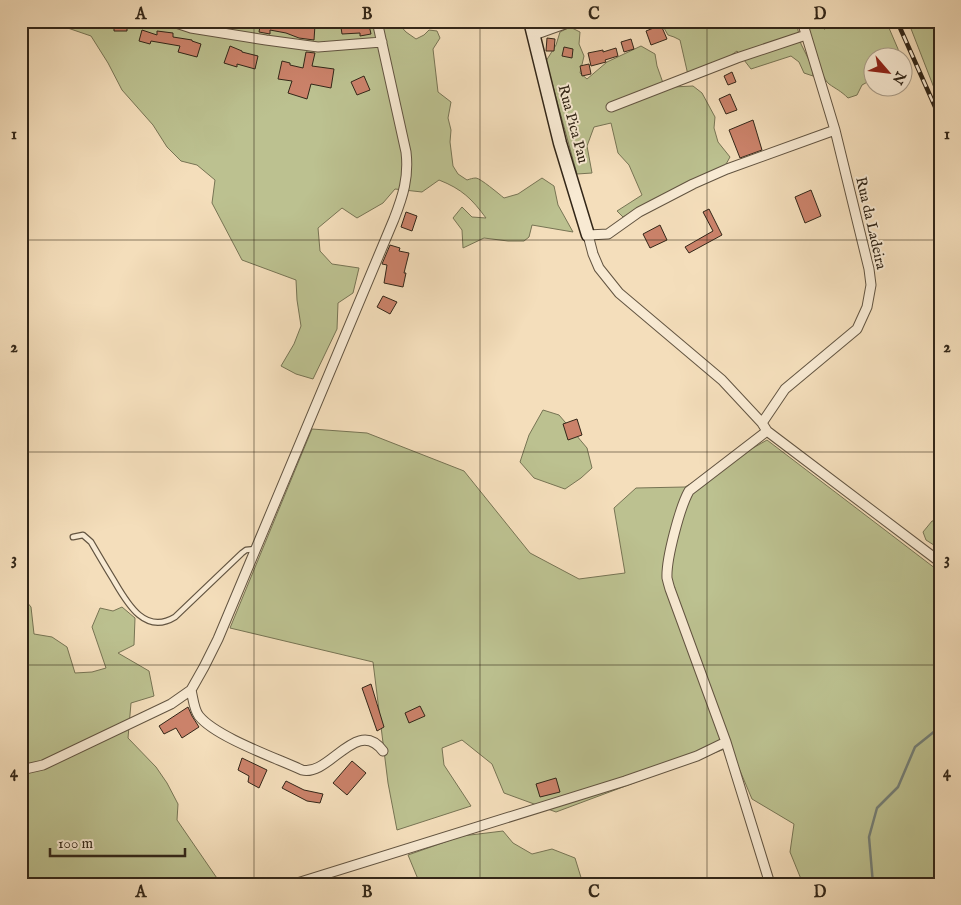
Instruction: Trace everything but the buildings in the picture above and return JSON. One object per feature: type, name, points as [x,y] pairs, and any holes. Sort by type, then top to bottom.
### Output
[{"type":"street","points":[[170,21],[200,29],[318,47],[382,42]]},
{"type":"street","points":[[21,770],[43,765],[172,704],[191,690],[218,639],[406,186],[408,169],[406,152],[377,21]]},
{"type":"street","name":"Rua Pica Pau","points":[[530,21],[560,142],[588,235]]},
{"type":"street","points":[[534,35],[574,21]]},
{"type":"street","name":"Rua da Ladeira","points":[[770,884],[726,742],[667,578],[672,547],[684,500],[690,490],[764,427],[785,389],[857,328],[867,307],[871,285],[870,269],[835,130],[802,21]]},
{"type":"street","points":[[611,107],[737,58],[806,35]]},
{"type":"street","points":[[835,130],[727,169],[693,184],[639,212],[608,234],[588,235],[592,254],[599,268],[619,293],[722,380],[764,427],[940,562]]},
{"type":"street","points":[[191,690],[197,714],[208,724],[222,734],[302,770],[308,771],[315,768],[351,745],[366,739],[372,740],[383,751]]},
{"type":"street","points":[[294,884],[625,781],[697,756],[726,742]]},
{"type":"lane","points":[[73,537],[83,535],[91,542],[126,603],[140,616],[155,622],[163,622],[176,617],[242,553],[246,550],[256,549]]},
{"type":"green space","points":[[54,21],[396,21],[416,39],[429,30],[437,31],[440,38],[433,49],[438,92],[451,102],[448,118],[451,130],[450,142],[453,166],[458,174],[467,180],[478,179],[504,198],[518,194],[542,178],[554,186],[558,205],[573,232],[532,225],[529,237],[524,241],[484,238],[463,248],[462,230],[453,218],[462,207],[472,217],[486,218],[466,195],[439,180],[422,192],[395,189],[383,203],[357,218],[342,208],[318,228],[320,251],[332,264],[359,268],[353,293],[338,303],[337,329],[313,379],[296,374],[281,366],[294,344],[301,326],[296,280],[242,260],[212,203],[215,180],[197,165],[181,161],[167,147],[153,125],[122,90],[91,36],[56,24]]},
{"type":"green space","points":[[660,21],[796,21],[801,44],[812,66],[813,76],[804,73],[799,62],[791,56],[751,69],[737,51],[723,61],[688,75],[680,40],[668,35]]},
{"type":"green space","points":[[807,21],[886,21],[898,48],[864,48],[864,84],[857,95],[848,98],[825,80]]},
{"type":"green space","points":[[908,21],[940,21],[940,95],[936,93]]},
{"type":"green space","points":[[570,27],[580,32],[579,44],[584,56],[580,73],[587,79],[607,62],[641,46],[655,54],[663,83],[673,87],[693,86],[702,93],[715,117],[714,128],[718,142],[730,157],[725,166],[672,190],[623,217],[617,211],[642,195],[629,165],[618,153],[611,123],[594,127],[587,146],[592,173],[577,174],[546,61],[556,45],[560,32]]},
{"type":"green space","points":[[543,410],[559,415],[587,448],[592,468],[565,489],[534,478],[520,462],[529,435]]},
{"type":"green space","points":[[312,429],[367,433],[464,471],[530,553],[579,579],[625,573],[614,508],[636,488],[685,487],[767,440],[940,572],[940,880],[936,884],[803,884],[790,852],[794,824],[752,799],[730,747],[556,812],[504,793],[492,764],[462,740],[442,748],[444,765],[471,806],[397,830],[388,783],[373,662],[230,628]]},
{"type":"green space","points":[[940,520],[940,549],[926,540],[923,532],[932,521]]},
{"type":"green space","points":[[21,595],[31,607],[34,634],[52,637],[67,647],[75,673],[92,672],[106,668],[92,627],[100,608],[113,611],[122,607],[135,618],[134,645],[118,653],[149,671],[154,696],[131,703],[128,738],[156,767],[167,783],[178,804],[177,820],[221,884],[21,884]]},
{"type":"green space","points":[[503,831],[513,843],[532,854],[552,849],[575,858],[583,884],[420,884],[408,855],[462,836]]},
{"type":"waterway","points":[[873,884],[869,837],[877,808],[898,787],[915,747],[940,727]]},
{"type":"railway","points":[[897,21],[940,118]]}]
